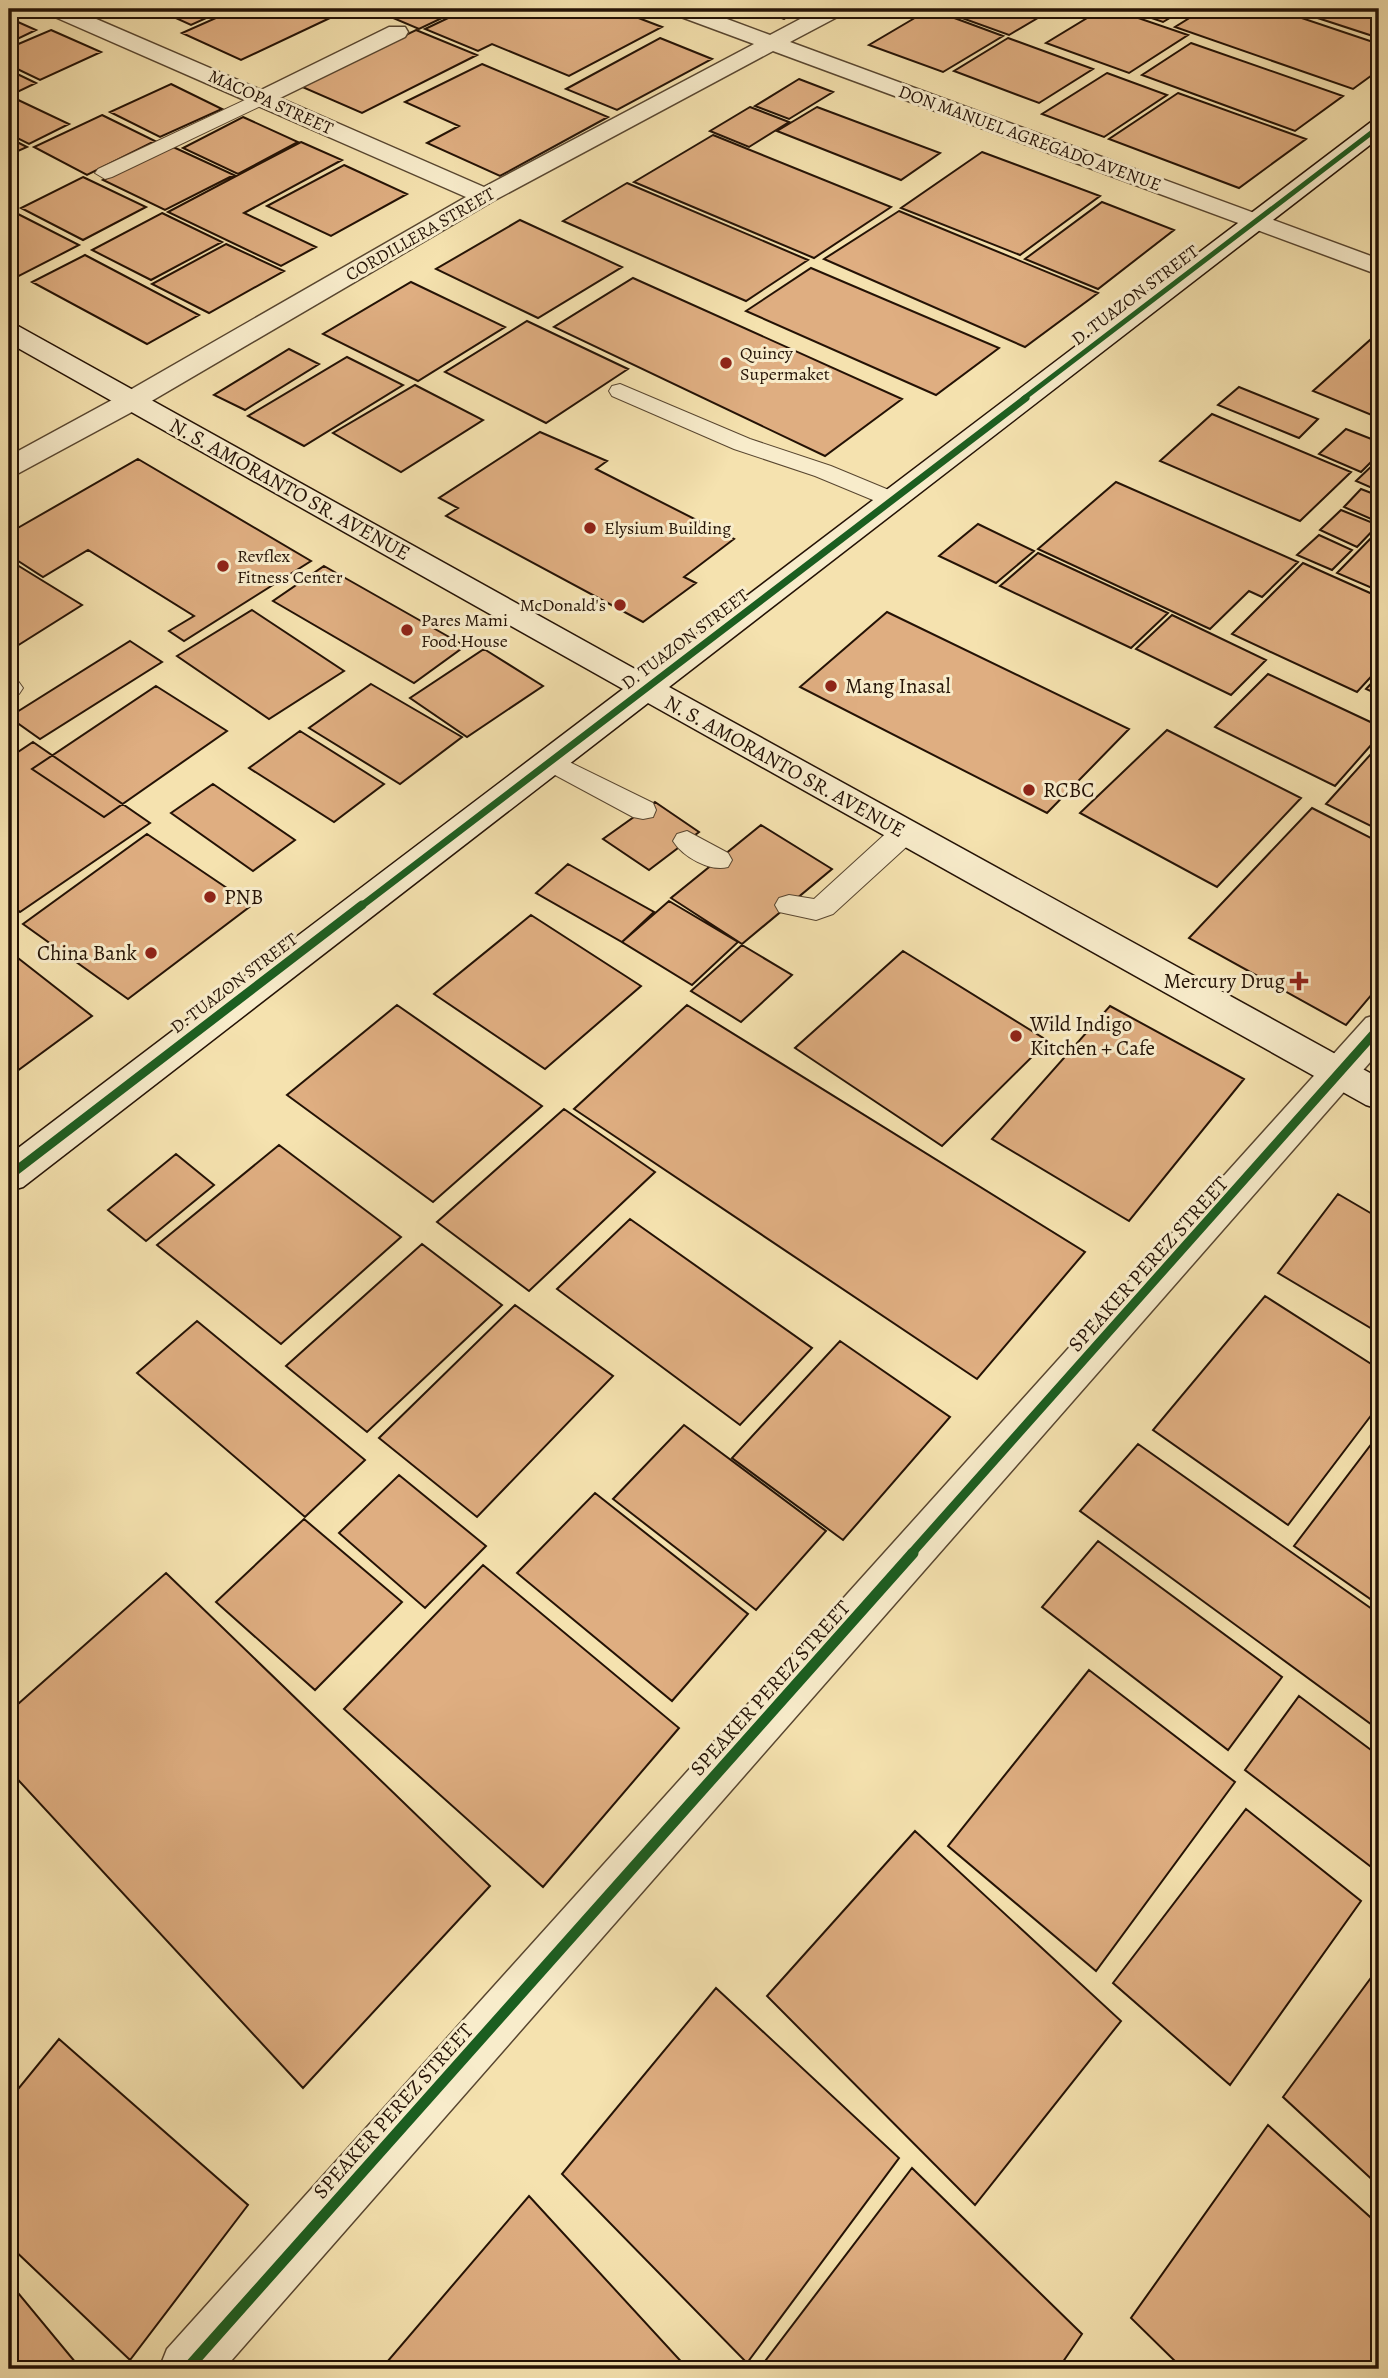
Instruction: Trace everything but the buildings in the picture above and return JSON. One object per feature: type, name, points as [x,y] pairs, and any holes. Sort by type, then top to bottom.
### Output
[{"type":"street","name":"MACOPA STREET","points":[[56,9],[485,197]]},
{"type":"street","name":"DON MANUEL AGREGADO AVENUE","points":[[681,9],[1379,268]]},
{"type":"street","name":"CORDILLERA STREET","points":[[9,467],[133,400],[485,197],[835,9]]},
{"type":"street","points":[[262,98],[397,32]]},
{"type":"street","name":"D. TUAZON STREET","points":[[9,1175],[1379,127]]},
{"type":"street","name":"N. S. AMORANTO SR. AVENUE","points":[[9,332],[645,689],[1360,1084]]},
{"type":"street","name":"SPEAKER PEREZ STREET","points":[[187,2369],[1360,1084],[1379,1028]]},
{"type":"lane","points":[[105,173],[262,98]]},
{"type":"lane","points":[[620,391],[742,444],[823,471],[892,500]]},
{"type":"lane","points":[[551,762],[643,810]]},
{"type":"lane","points":[[789,905],[816,909],[824,907],[904,833]]},
{"type":"lane","points":[[687,841],[718,860]]},
{"type":"cycle path","points":[[9,1176],[1379,127]]},
{"type":"cycle path","points":[[187,2369],[1379,1028]]},
{"type":"place","name":"Quincy Supermaket","points":[[726,363]]},
{"type":"place","name":"Elysium Building","points":[[590,528]]},
{"type":"place","name":"Revflex Fitness Center","points":[[223,566]]},
{"type":"place","name":"McDonald's","points":[[620,605]]},
{"type":"place","name":"Pares Mami Food House","points":[[407,630]]},
{"type":"place","name":"Mang Inasal","points":[[831,686]]},
{"type":"place","name":"RCBC","points":[[1029,790]]},
{"type":"place","name":"PNB","points":[[210,897]]},
{"type":"place","name":"China Bank","points":[[151,953]]},
{"type":"place","name":"Mercury Drug","points":[[1299,981]]},
{"type":"place","name":"Wild Indigo Kitchen + Cafe","points":[[1016,1036]]}]
